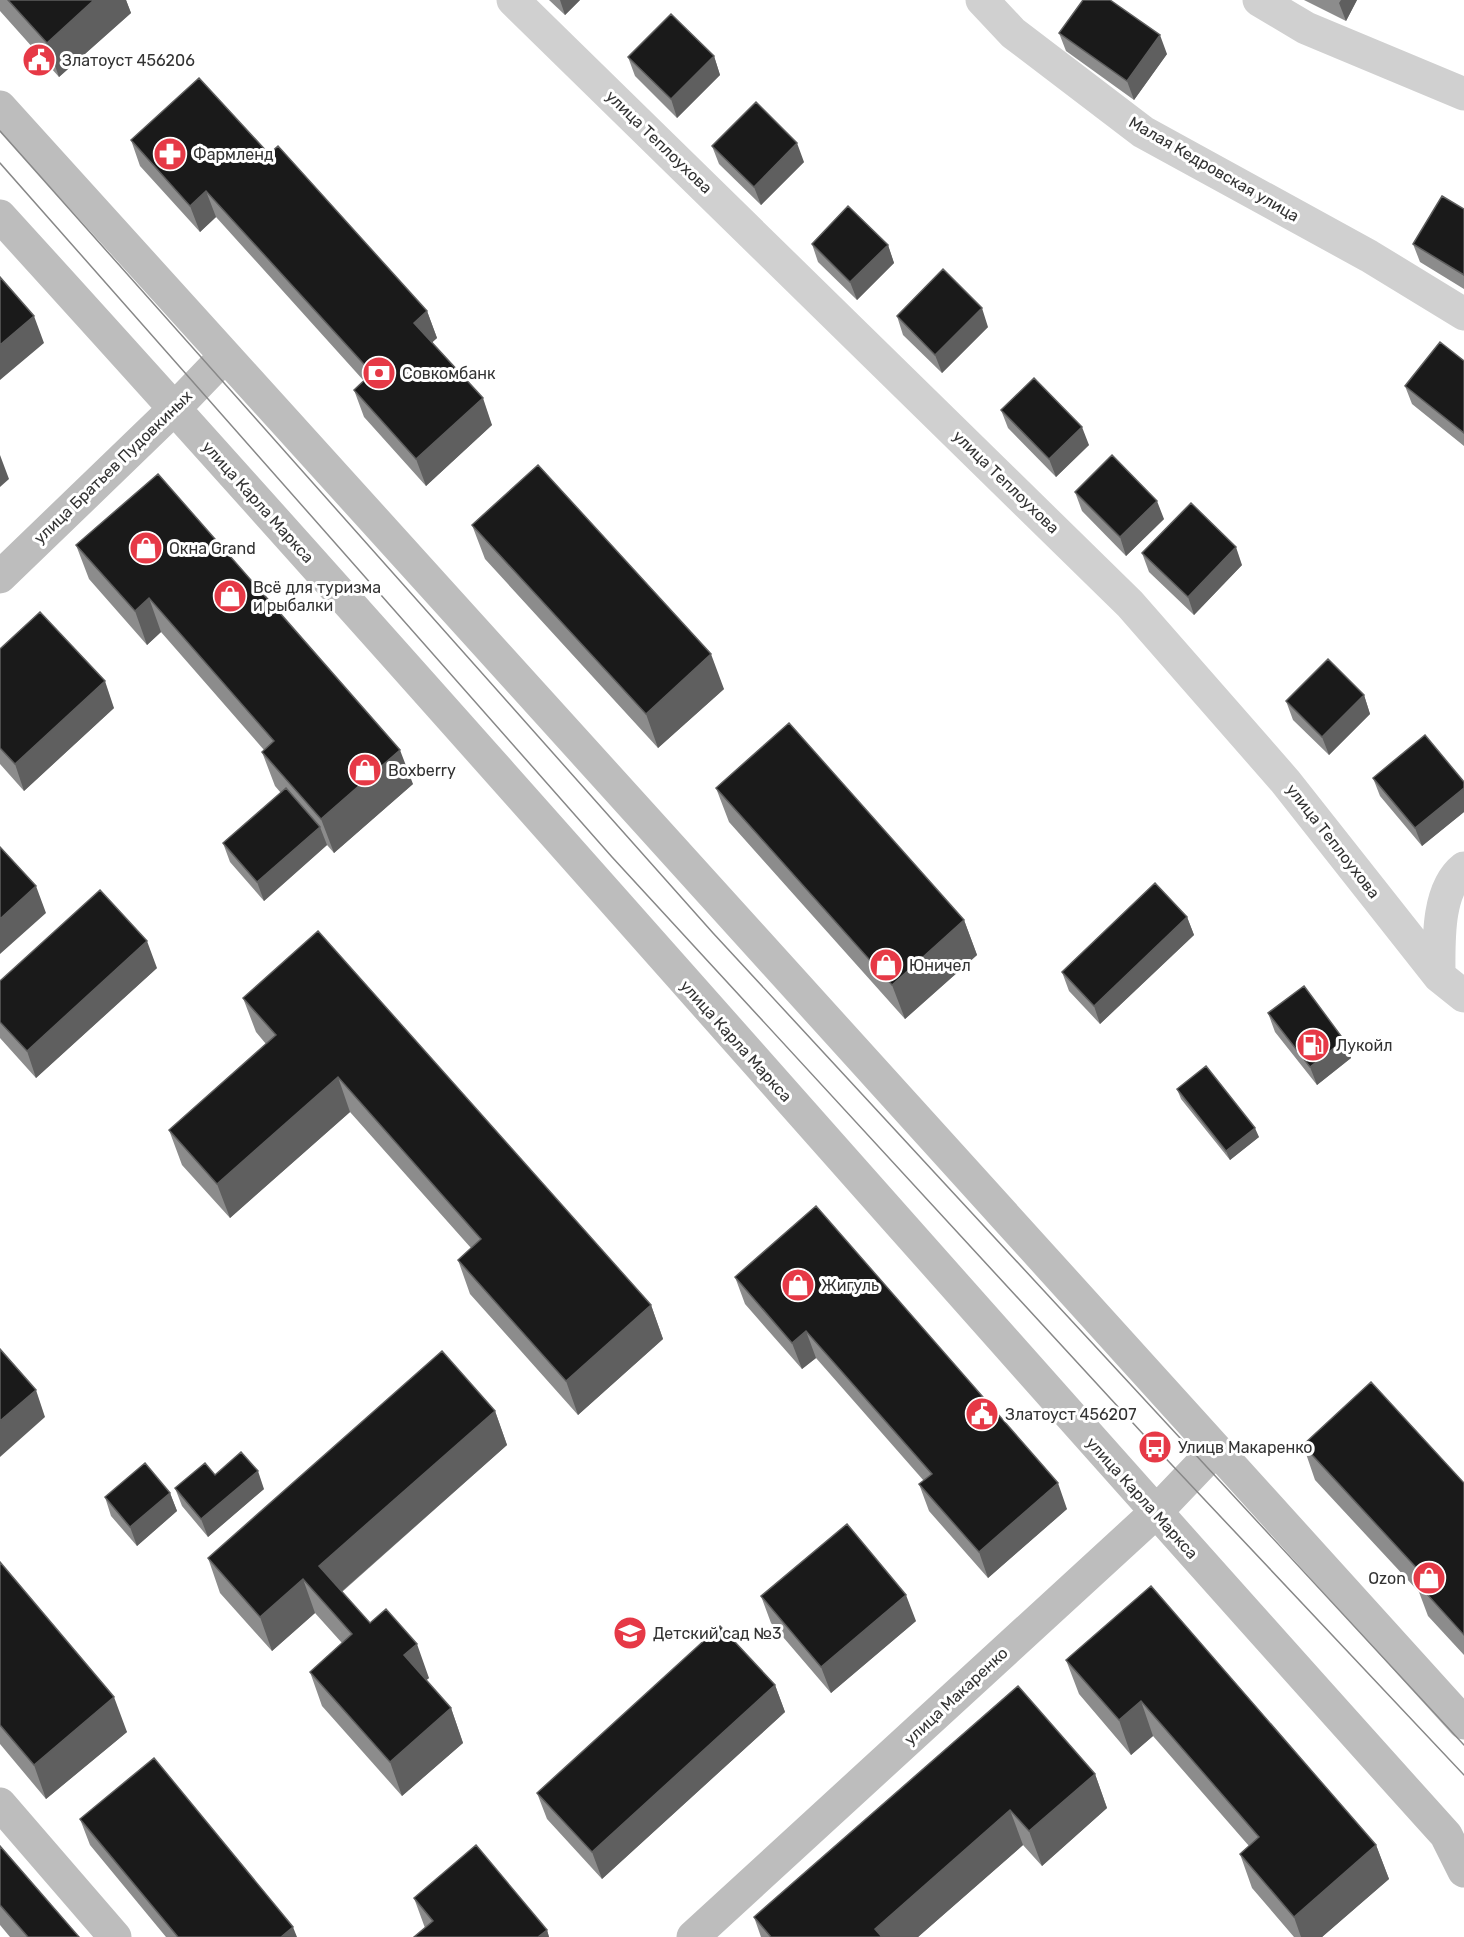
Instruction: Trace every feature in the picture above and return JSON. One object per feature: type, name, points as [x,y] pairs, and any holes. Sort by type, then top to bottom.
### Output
[{"type":"main road","points":[[0,107],[1464,1724]]},
{"type":"main road","name":"улица Карла Маркса","points":[[0,216],[175,408],[1155,1513],[1446,1835],[1464,1871]]},
{"type":"main road","name":"улица Братьев Пудовкиных","points":[[0,577],[175,408],[225,356]]},
{"type":"main road","name":"улица Макаренко","points":[[693,1937],[1155,1513],[1215,1450]]},
{"type":"main road","points":[[0,1804],[116,1937]]},
{"type":"street","name":"улица Теплоухова","points":[[513,0],[1130,604],[1285,781],[1439,976],[1464,996]]},
{"type":"street","name":"Малая Кедровская улица","points":[[982,0],[1013,33],[1143,132],[1370,256],[1464,314]]},
{"type":"street","points":[[1259,0],[1306,28],[1464,94]]},
{"type":"street","points":[[1439,976],[1440,917],[1457,874],[1464,868]]},
{"type":"building","points":[[8,0],[94,0],[47,43]]},
{"type":"building","points":[[1083,0],[1110,0],[1160,35],[1127,81],[1059,33]]},
{"type":"building","points":[[671,14],[714,56],[671,99],[628,57]]},
{"type":"building","points":[[199,78],[269,154],[278,146],[427,311],[414,323],[483,398],[416,459],[354,390],[372,373],[206,191],[190,206],[131,140]]},
{"type":"building","points":[[756,102],[797,143],[754,187],[712,146]]},
{"type":"building","points":[[1442,196],[1464,209],[1464,275],[1413,244]]},
{"type":"building","points":[[848,206],[888,245],[850,282],[812,244]]},
{"type":"building","points":[[943,269],[982,308],[935,355],[897,316]]},
{"type":"building","points":[[0,277],[34,316],[0,345]]},
{"type":"building","points":[[1440,342],[1464,361],[1464,433],[1405,386]]},
{"type":"building","points":[[1034,378],[1082,427],[1049,459],[1001,410]]},
{"type":"building","points":[[1112,455],[1157,501],[1120,537],[1075,492]]},
{"type":"building","points":[[538,465],[711,654],[646,714],[472,525]]},
{"type":"building","points":[[158,474],[400,750],[321,819],[262,752],[274,741],[149,598],[135,611],[76,545]]},
{"type":"building","points":[[1191,503],[1236,547],[1188,597],[1142,553]]},
{"type":"building","points":[[40,612],[105,681],[15,764],[0,748],[0,649]]},
{"type":"building","points":[[1328,659],[1364,695],[1322,737],[1286,701]]},
{"type":"building","points":[[789,723],[964,920],[892,985],[716,788]]},
{"type":"building","points":[[1425,735],[1464,782],[1464,788],[1415,828],[1373,778]]},
{"type":"building","points":[[286,788],[320,827],[257,882],[223,843]]},
{"type":"building","points":[[0,847],[36,886],[0,919]]},
{"type":"building","points":[[1155,883],[1187,917],[1094,1006],[1062,972]]},
{"type":"building","points":[[100,890],[147,941],[27,1051],[0,1022],[0,981]]},
{"type":"building","points":[[318,931],[651,1305],[566,1381],[458,1260],[481,1239],[338,1077],[217,1184],[169,1130],[276,1035],[243,998]]},
{"type":"building","name":"Лукойл","points":[[1304,986],[1344,1040],[1310,1067],[1268,1013]]},
{"type":"building","points":[[1206,1066],[1255,1128],[1226,1151],[1177,1089]]},
{"type":"building","points":[[816,1206],[1058,1483],[979,1552],[919,1484],[932,1474],[806,1331],[792,1343],[735,1277]]},
{"type":"building","points":[[0,1349],[36,1390],[0,1421]]},
{"type":"building","points":[[442,1351],[495,1411],[319,1566],[370,1623],[386,1609],[417,1644],[404,1655],[451,1708],[390,1762],[310,1672],[352,1634],[303,1579],[260,1617],[208,1558]]},
{"type":"building","points":[[1371,1382],[1464,1483],[1464,1635],[1416,1582],[1423,1575],[1303,1445]]},
{"type":"building","points":[[241,1452],[258,1471],[201,1519],[175,1488],[205,1463],[215,1475]]},
{"type":"building","points":[[145,1463],[170,1493],[130,1527],[105,1497]]},
{"type":"building","points":[[847,1524],[906,1595],[821,1667],[761,1596]]},
{"type":"building","points":[[0,1562],[114,1697],[34,1765],[0,1725]]},
{"type":"building","points":[[1151,1586],[1376,1845],[1294,1917],[1240,1854],[1259,1837],[1141,1701],[1119,1720],[1066,1660]]},
{"type":"building","points":[[720,1626],[775,1685],[592,1852],[537,1793]]},
{"type":"building","points":[[1018,1686],[1095,1774],[1029,1831],[1010,1810],[875,1929],[882,1937],[771,1937],[754,1917]]},
{"type":"building","points":[[154,1758],[293,1927],[281,1937],[178,1937],[80,1819]]},
{"type":"building","points":[[476,1845],[547,1930],[538,1937],[414,1937],[433,1921],[414,1898]]},
{"type":"building","points":[[0,1846],[79,1937],[28,1937],[0,1905]]},
{"type":"tram line","points":[[0,131],[713,933],[1464,1745]]},
{"type":"tram line","points":[[0,163],[612,857],[1155,1447],[1464,1775]]},
{"type":"place","name":"Златоуст 456206","points":[[39,60]]},
{"type":"place","name":"Фармленд","points":[[170,154]]},
{"type":"place","name":"Совкомбанк","points":[[379,373]]},
{"type":"place","name":"Окна Grand","points":[[146,548]]},
{"type":"place","name":"Всё для туризма и рыбалки","points":[[230,596]]},
{"type":"place","name":"Boxberry","points":[[365,770]]},
{"type":"place","name":"Юничел","points":[[886,965]]},
{"type":"place","name":"Лукойл","points":[[1313,1045]]},
{"type":"place","name":"Жигуль","points":[[798,1285]]},
{"type":"place","name":"Златоуст 456207","points":[[982,1414]]},
{"type":"place","name":"Улицв Макаренко","points":[[1155,1447]]},
{"type":"place","name":"Ozon","points":[[1429,1578]]},
{"type":"place","name":"Детский сад №3","points":[[630,1633]]}]
